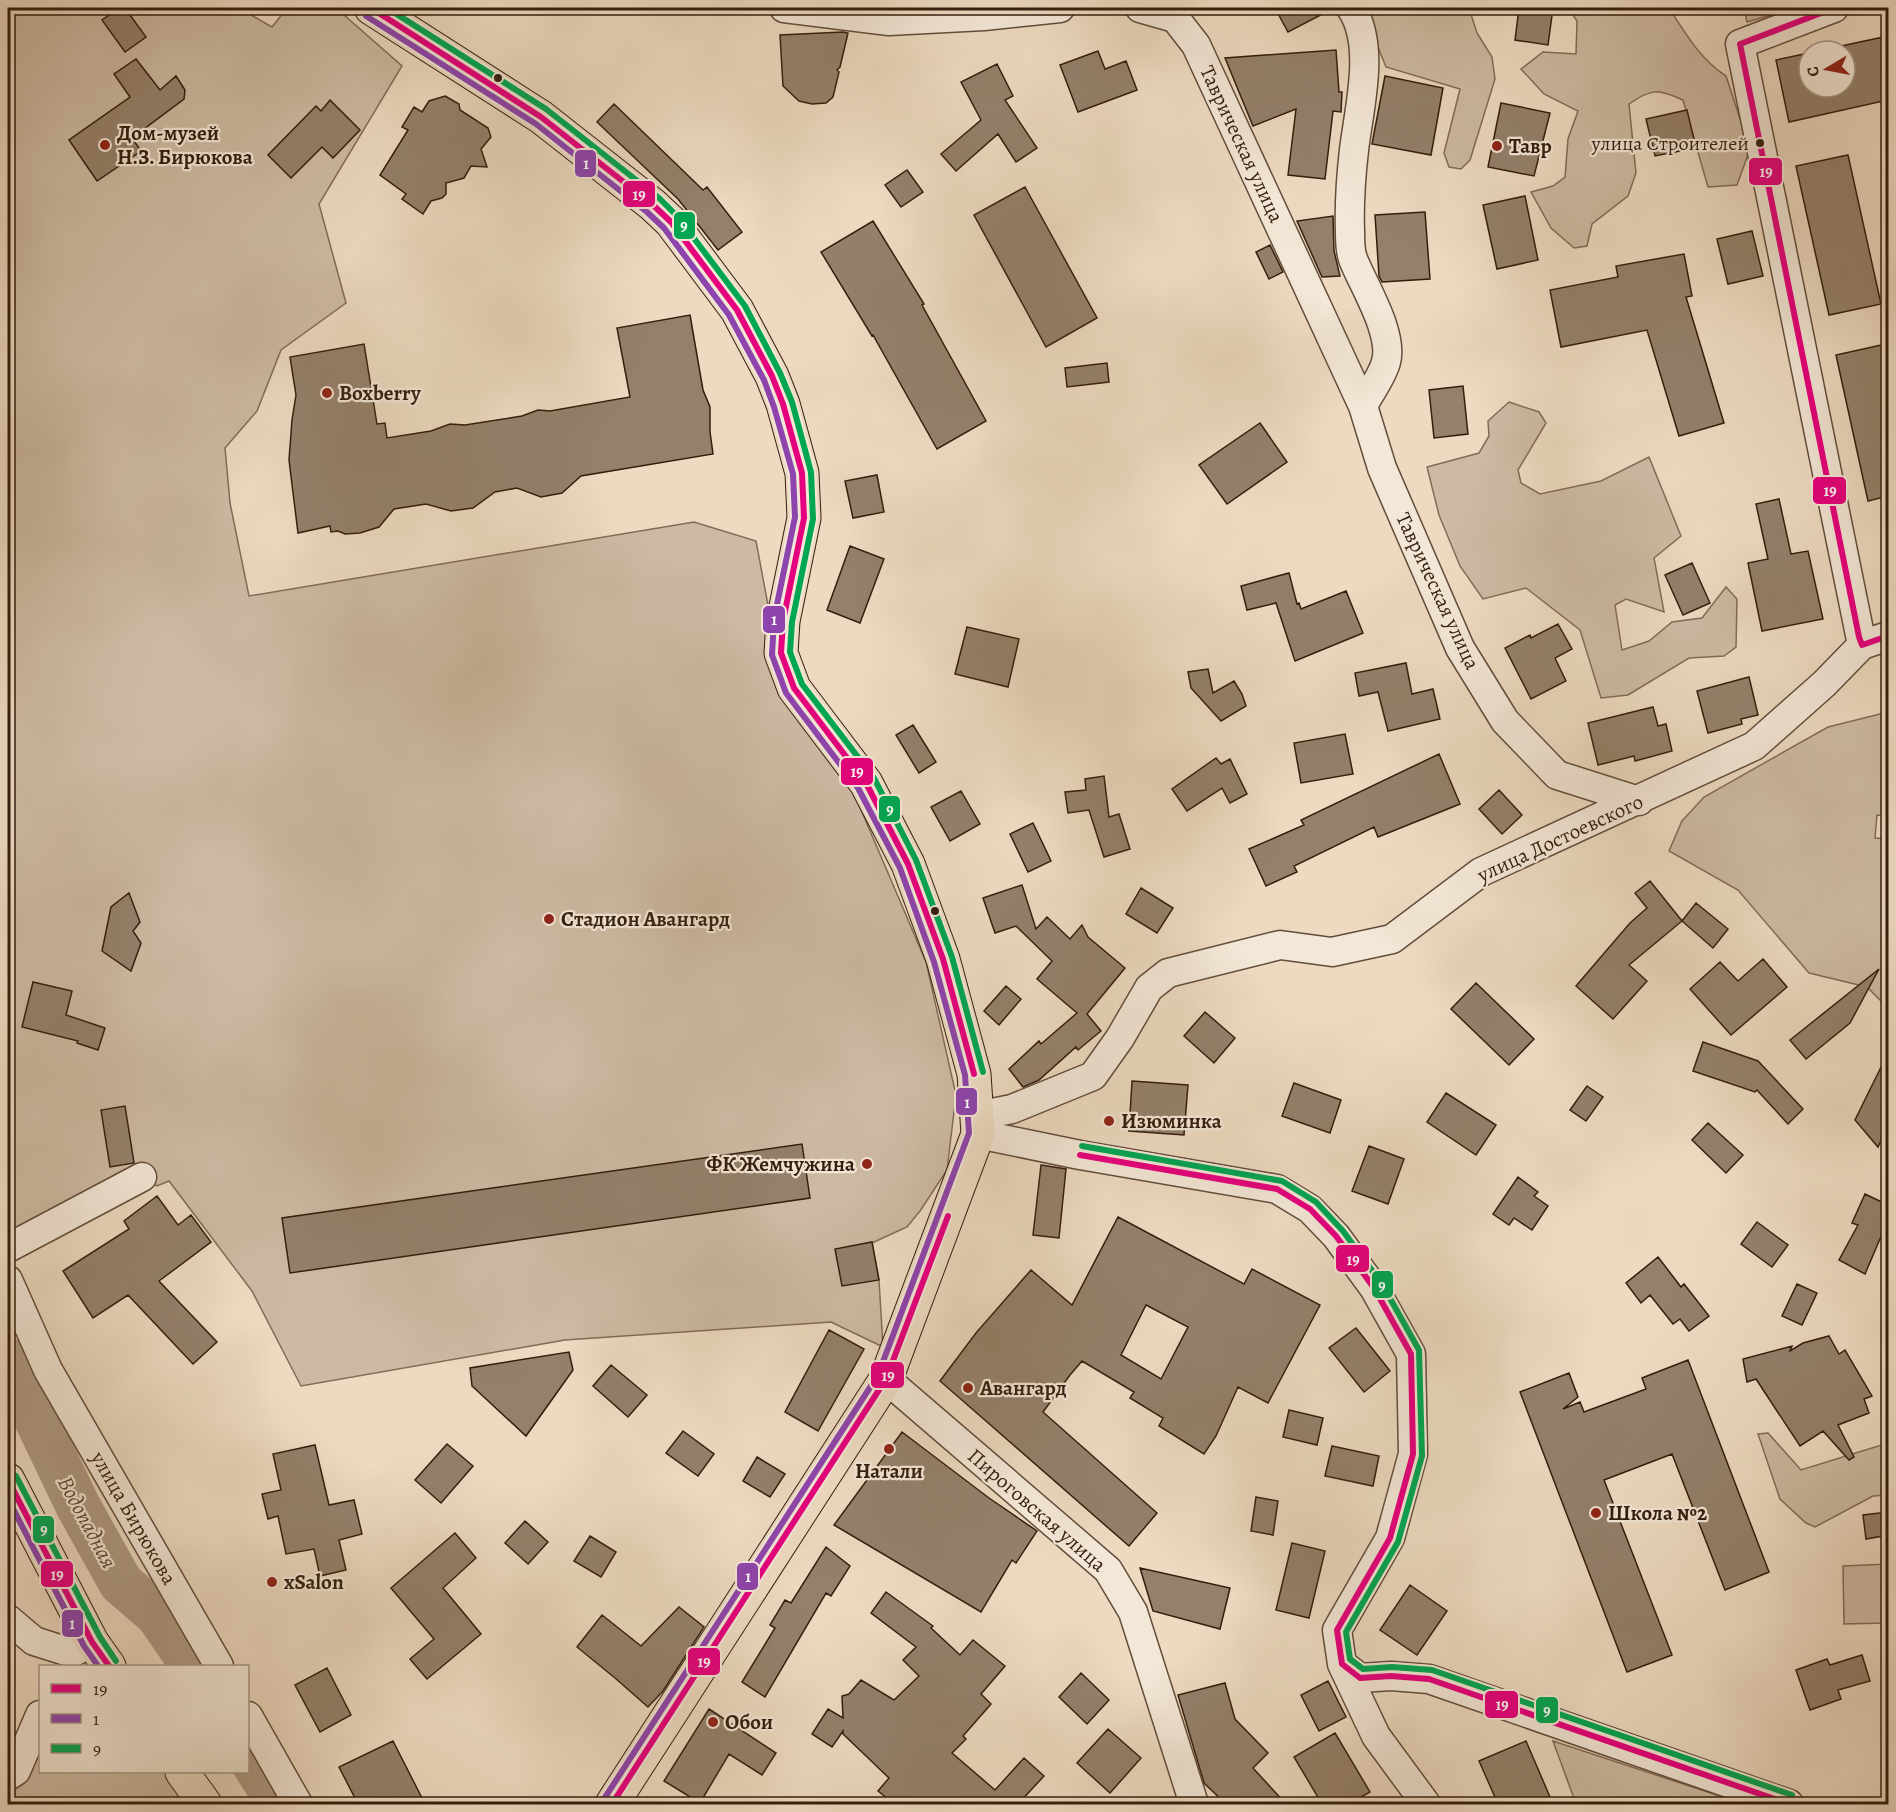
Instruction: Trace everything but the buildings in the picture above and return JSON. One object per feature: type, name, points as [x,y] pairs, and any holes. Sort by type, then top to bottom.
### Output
[{"type":"main road","points":[[371,8],[541,117],[654,205],[671,222],[737,310],[772,376],[783,404],[802,473],[804,518],[783,621],[781,653],[794,688],[866,783],[908,864],[943,959],[974,1074],[977,1125],[948,1216],[886,1379],[612,1804]]},
{"type":"main road","points":[[8,1480],[85,1657]]},
{"type":"main road","points":[[183,1773],[205,1804]]},
{"type":"street","points":[[784,8],[889,21],[984,16],[1060,8]]},
{"type":"street","name":"Таврическая улица","points":[[1140,8],[1175,18],[1196,45],[1363,406],[1382,468],[1460,648],[1505,721],[1557,775],[1639,801]]},
{"type":"street","points":[[1351,8],[1355,14],[1364,48],[1365,81],[1354,152],[1350,232],[1352,257],[1378,315],[1385,337],[1386,361],[1363,406]]},
{"type":"street","points":[[1834,8],[1740,44],[1875,641]]},
{"type":"street","name":"улица Достоевского","points":[[977,1125],[1093,1076],[1120,1038],[1149,988],[1168,973],[1280,945],[1332,952],[1392,939],[1481,872],[1754,746],[1875,641]]},
{"type":"street","points":[[977,1125],[1080,1155],[1278,1189],[1310,1209],[1336,1236],[1374,1288],[1411,1354],[1413,1454],[1390,1538],[1337,1630],[1342,1664],[1376,1736],[1426,1804]]},
{"type":"street","points":[[8,1248],[141,1177]]},
{"type":"street","name":"улица Бирюкова","points":[[8,1280],[48,1370],[218,1665]]},
{"type":"street","name":"Пироговская улица","points":[[886,1379],[1108,1570],[1134,1612],[1194,1804]]},
{"type":"street","points":[[8,1619],[34,1641],[85,1657]]},
{"type":"street","points":[[1342,1664],[1360,1678],[1391,1676],[1429,1679],[1789,1804]]},
{"type":"street","points":[[8,1776],[16,1771],[39,1717]]},
{"type":"street","points":[[249,1718],[298,1804]]},
{"type":"shaded area","name":"Стадион Авангард","points":[[8,8],[239,8],[272,27],[287,8],[336,8],[402,66],[319,204],[346,303],[281,350],[257,411],[225,448],[230,503],[249,596],[694,522],[756,541],[768,605],[775,673],[856,798],[926,962],[956,1095],[947,1170],[907,1227],[872,1243],[879,1280],[883,1347],[831,1322],[565,1340],[301,1386],[252,1291],[169,1181],[157,1186],[141,1177],[8,1248]]},
{"type":"shaded area","points":[[1362,8],[1469,8],[1477,33],[1492,57],[1495,79],[1470,160],[1461,169],[1449,167],[1444,153],[1460,89],[1386,67]]},
{"type":"shaded area","points":[[1568,8],[1669,8],[1701,54],[1726,76],[1750,149],[1737,185],[1708,187],[1683,100],[1661,92],[1650,93],[1629,104],[1636,173],[1628,196],[1592,224],[1587,246],[1574,248],[1551,228],[1531,192],[1553,186],[1565,177],[1568,139],[1578,111],[1544,94],[1521,69],[1543,52],[1576,54],[1577,21]]},
{"type":"shaded area","points":[[1744,8],[1795,8],[1747,22]]},
{"type":"shaded area","points":[[1509,402],[1539,412],[1546,423],[1518,470],[1521,483],[1540,494],[1601,481],[1649,457],[1681,536],[1654,558],[1664,612],[1626,599],[1615,605],[1622,650],[1649,641],[1672,622],[1702,618],[1726,587],[1737,599],[1736,647],[1724,656],[1689,658],[1628,695],[1601,698],[1580,630],[1526,588],[1483,599],[1460,566],[1439,515],[1427,467],[1479,453],[1489,436],[1488,421]]},
{"type":"shaded area","points":[[1888,712],[1888,816],[1877,815],[1875,838],[1888,839],[1888,928],[1885,930],[1888,936],[1888,1008],[1867,987],[1809,973],[1738,890],[1669,851],[1682,821],[1704,797],[1828,727]]},
{"type":"shaded area","points":[[1768,1433],[1801,1470],[1888,1443],[1888,1495],[1873,1496],[1815,1527],[1806,1523],[1780,1499],[1758,1434]]},
{"type":"shaded area","points":[[1888,1564],[1888,1623],[1844,1624],[1843,1566]]},
{"type":"shaded area","points":[[1553,1741],[1744,1804],[1576,1804]]},
{"type":"shaded area","points":[[39,1746],[39,1773],[169,1773],[190,1804],[8,1804],[8,1795],[24,1775]]},
{"type":"waterway","name":"Водопадная","points":[[8,1360],[78,1506],[121,1583],[158,1615],[192,1665]]},
{"type":"waterway","name":"Водопадная","points":[[249,1756],[279,1804]]},
{"type":"transit line","name":"19","points":[[371,8],[541,117],[653,205],[671,222],[737,310],[772,376],[783,404],[802,473],[804,518],[783,621],[781,653],[794,688],[866,783],[908,864],[943,959],[974,1074]]},
{"type":"transit line","name":"9","points":[[387,8],[546,109],[659,198],[678,217],[745,306],[780,373],[792,402],[811,472],[813,519],[792,622],[790,652],[802,684],[874,778],[916,860],[952,957],[983,1072]]},
{"type":"transit line","name":"19","points":[[1834,8],[1740,44],[1859,637],[1862,645],[1888,636]]},
{"type":"transit line","name":"1","points":[[366,16],[536,124],[647,212],[664,228],[729,315],[764,380],[793,474],[795,517],[774,619],[772,655],[786,693],[858,788],[900,868],[934,962],[965,1075],[969,1133],[878,1375],[604,1799]]},
{"type":"transit line","name":"9","points":[[1082,1146],[1282,1181],[1316,1202],[1343,1231],[1382,1284],[1419,1350],[1422,1456],[1398,1542],[1346,1632],[1350,1659],[1363,1669],[1392,1667],[1432,1670],[1792,1795]]},
{"type":"transit line","name":"19","points":[[1080,1155],[1277,1189],[1310,1209],[1336,1236],[1374,1288],[1411,1354],[1413,1454],[1390,1538],[1337,1630],[1342,1664],[1360,1678],[1391,1676],[1429,1679],[1789,1804]]},
{"type":"transit line","name":"19","points":[[612,1804],[886,1379],[948,1216]]},
{"type":"transit line","name":"9","points":[[16,1476],[100,1637],[116,1661]]},
{"type":"transit line","name":"19","points":[[8,1480],[92,1642],[108,1665]]},
{"type":"transit line","name":"1","points":[[8,1499],[84,1646],[97,1665]]},
{"type":"place","name":"улица Строителей","points":[[1760,143]]},
{"type":"place","name":"Дом-музей Н.З. Бирюкова","points":[[105,145]]},
{"type":"place","name":"Тавр","points":[[1497,146]]},
{"type":"place","name":"Boxberry","points":[[327,393]]},
{"type":"place","name":"Стадион Авангард","points":[[549,919]]},
{"type":"place","name":"Изюминка","points":[[1109,1121]]},
{"type":"place","name":"ФК Жемчужина","points":[[867,1164]]},
{"type":"place","name":"Авангард","points":[[968,1388]]},
{"type":"place","name":"Натали","points":[[889,1449]]},
{"type":"place","name":"Школа №2","points":[[1596,1513]]},
{"type":"place","name":"xSalon","points":[[272,1582]]},
{"type":"place","name":"Обои","points":[[713,1722]]}]
